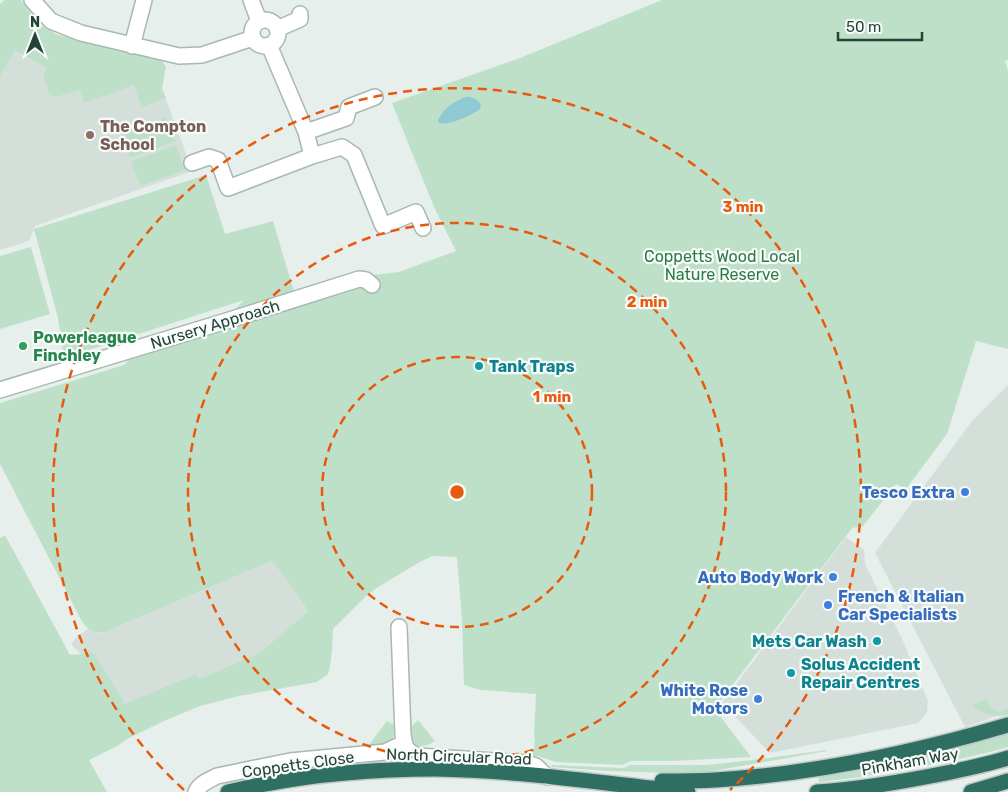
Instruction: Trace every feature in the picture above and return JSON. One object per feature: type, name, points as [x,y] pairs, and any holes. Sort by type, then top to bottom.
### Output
[{"type":"highway","points":[[600,783],[715,780],[822,768],[912,751],[1008,725]]},
{"type":"highway","name":"Pinkham Way","points":[[817,792],[917,779],[1008,758]]},
{"type":"highway","name":"North Circular Road","points":[[228,792],[326,775],[435,769],[495,772],[600,783]]},
{"type":"highway","points":[[970,792],[1008,781]]},
{"type":"highway","points":[[600,783],[688,792]]},
{"type":"street","points":[[32,0],[51,21],[81,33],[179,56],[202,55],[253,38]]},
{"type":"street","points":[[132,46],[144,0]]},
{"type":"street","points":[[251,0],[259,21]]},
{"type":"street","points":[[277,29],[300,19],[300,14]]},
{"type":"street","points":[[269,20],[274,23],[277,29],[276,38],[269,45],[258,44],[253,38],[252,28],[259,21],[269,20]]},
{"type":"street","points":[[269,45],[306,132],[312,156]]},
{"type":"street","points":[[306,132],[346,118],[349,107],[375,97]]},
{"type":"street","points":[[192,163],[209,157],[218,160],[228,188],[312,156],[342,147],[354,155],[383,226],[416,212],[423,228]]},
{"type":"street","name":"Nursery Approach","points":[[0,390],[359,279],[366,280],[372,285]]},
{"type":"street","points":[[399,627],[404,743],[406,749],[418,756],[527,763],[536,766],[547,777]]},
{"type":"street","name":"Coppetts Close","points":[[196,792],[196,789],[217,776],[290,762],[385,752],[404,743]]},
{"type":"shaded area","name":"The Compton School","points":[[0,7],[28,41],[154,66],[192,171],[35,226],[29,241],[0,250]]},
{"type":"shaded area","points":[[1008,385],[1008,712],[965,727],[875,553],[972,421]]},
{"type":"shaded area","points":[[846,537],[864,550],[865,564],[902,639],[928,701],[927,712],[918,723],[770,753],[722,703]]},
{"type":"shaded area","points":[[272,561],[296,593],[308,613],[259,653],[199,679],[195,675],[125,705],[85,652],[81,654],[71,644],[88,629],[98,633],[105,632]]},
{"type":"green space","points":[[5,0],[21,0],[41,26],[55,34],[162,61],[166,67],[162,89],[166,98],[142,107],[134,85],[84,103],[80,90],[55,97],[49,93],[43,76],[47,68],[15,50],[0,76],[0,4]]},
{"type":"green space","name":"Coppetts Wood Local Nature Reserve","points":[[662,0],[1008,0],[1008,60],[1005,61],[1008,71],[1008,349],[976,341],[947,434],[906,489],[896,484],[863,526],[852,528],[719,703],[717,712],[751,757],[631,761],[622,765],[556,762],[538,756],[531,756],[530,749],[534,749],[535,740],[536,694],[481,690],[464,685],[462,620],[457,557],[432,556],[378,587],[365,597],[333,629],[328,674],[317,682],[239,696],[200,706],[129,738],[89,760],[107,792],[0,792],[0,538],[5,535],[70,655],[89,651],[94,654],[125,704],[196,674],[199,679],[259,653],[308,612],[272,561],[105,632],[89,629],[80,617],[0,464],[0,403],[124,365],[127,362],[126,352],[373,280],[373,275],[399,272],[456,251],[434,207],[392,103],[520,58]]},
{"type":"green space","points":[[166,117],[175,141],[130,158],[121,133]]},
{"type":"green space","points":[[176,145],[185,170],[140,186],[131,161]]},
{"type":"green space","points":[[206,175],[225,234],[273,221],[294,292],[231,313],[244,300],[64,358],[58,318],[34,229]]},
{"type":"green space","points":[[31,247],[50,314],[0,329],[0,256]]},
{"type":"green space","points":[[986,698],[993,710],[998,712],[1008,709],[1008,715],[989,715],[972,706]]},
{"type":"green space","points":[[418,720],[435,741],[428,745],[417,747],[410,736],[410,728]]},
{"type":"green space","points":[[387,721],[396,726],[391,740],[388,743],[369,748],[371,742]]},
{"type":"green space","points":[[1008,733],[1008,747],[962,759],[867,776],[819,782],[818,775],[936,752]]},
{"type":"green space","points":[[827,750],[707,772],[671,773],[551,767],[552,765],[623,768],[630,765],[707,765]]},
{"type":"water","points":[[465,97],[477,100],[481,106],[480,109],[466,117],[443,124],[439,123],[440,116],[446,109]]},
{"type":"place","name":"The Compton School","points":[[90,135]]},
{"type":"place","name":"Powerleague Finchley","points":[[23,346]]},
{"type":"place","name":"Tank Traps","points":[[479,366]]},
{"type":"place","name":"Tesco Extra","points":[[965,492]]},
{"type":"place","name":"Auto Body Work","points":[[833,577]]},
{"type":"place","name":"French & Italian Car Specialists","points":[[828,605]]},
{"type":"place","name":"Mets Car Wash","points":[[877,641]]},
{"type":"place","name":"Solus Accident Repair Centres","points":[[791,673]]},
{"type":"place","name":"White Rose Motors","points":[[758,699]]}]
